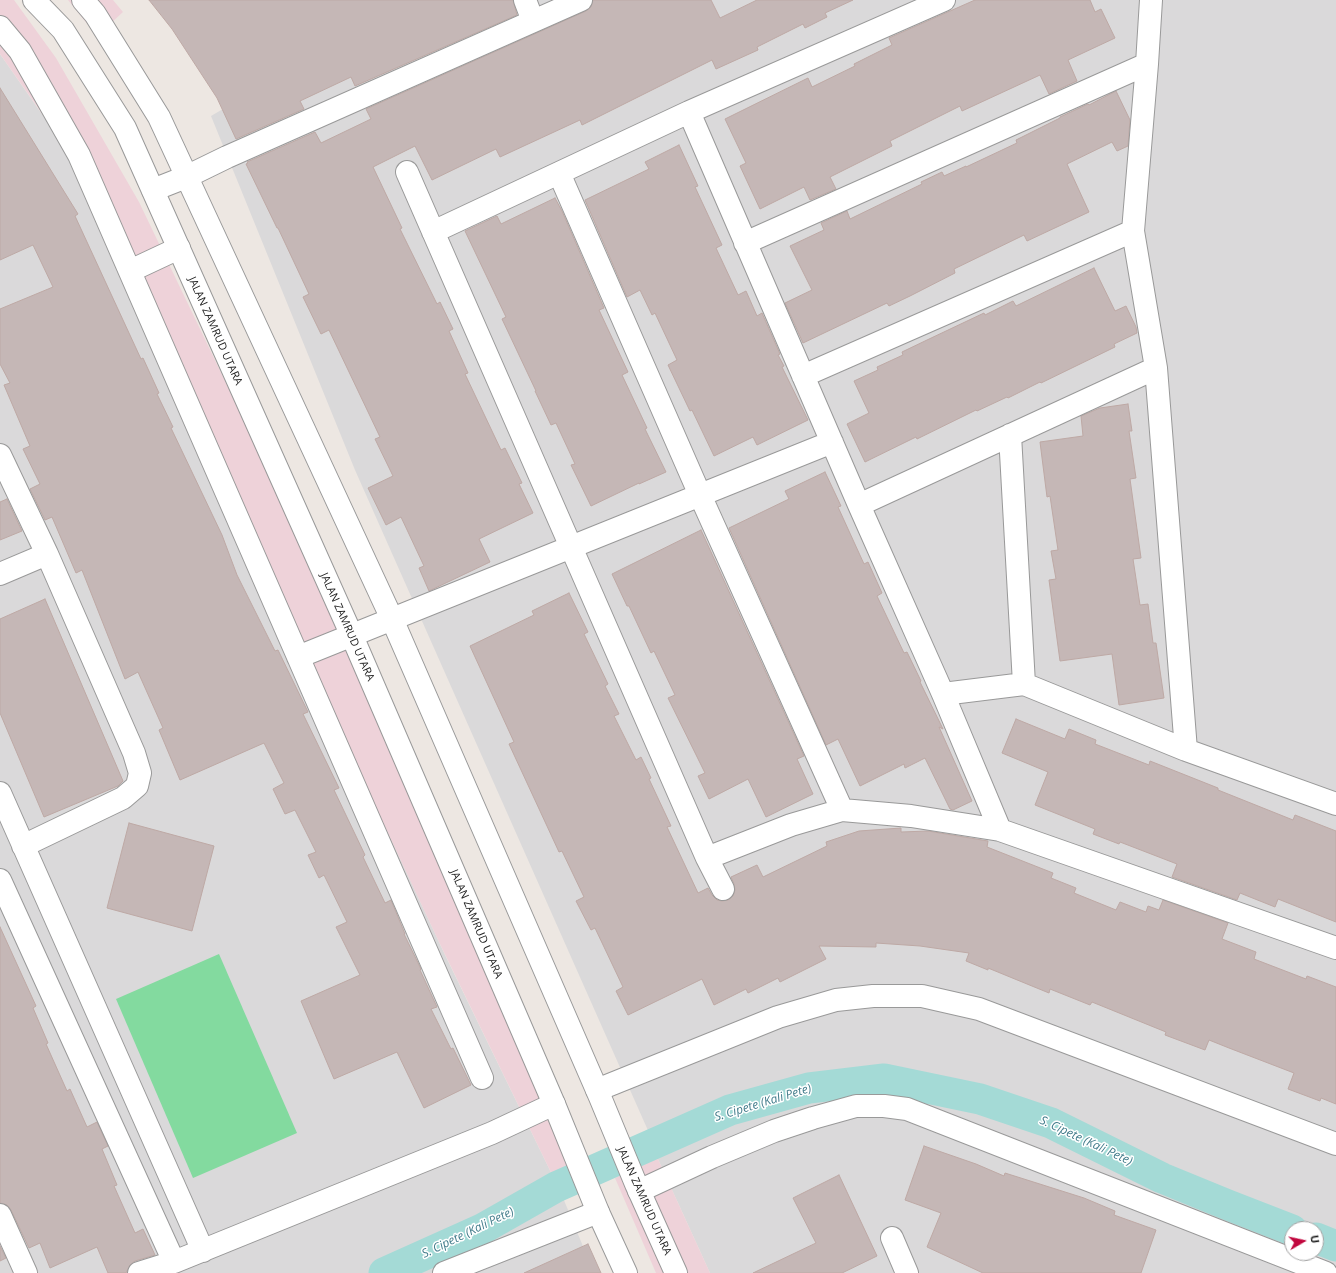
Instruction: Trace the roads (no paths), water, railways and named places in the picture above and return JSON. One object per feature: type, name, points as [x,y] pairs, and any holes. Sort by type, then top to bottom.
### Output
[{"type":"street","name":"JALAN ZAMRUD UTARA","points":[[34,0],[63,30],[125,128],[352,636],[626,1273]]},
{"type":"street","name":"JALAN ZAMRUD UTARA","points":[[83,0],[95,14],[159,117],[392,619],[637,1187],[676,1273]]},
{"type":"street","points":[[525,0],[533,21]]},
{"type":"street","points":[[153,190],[186,177],[234,154],[581,0]]},
{"type":"street","points":[[433,232],[689,112],[944,0]]},
{"type":"street","points":[[1151,0],[1133,231],[1156,368],[1186,750]]},
{"type":"street","points":[[0,27],[20,51],[79,156],[482,1078]]},
{"type":"street","points":[[745,243],[1147,64]]},
{"type":"street","points":[[689,112],[859,505],[943,694],[1000,830]]},
{"type":"street","points":[[407,172],[707,858],[723,889]]},
{"type":"street","points":[[559,173],[700,495],[842,810]]},
{"type":"street","points":[[803,376],[1133,231]]},
{"type":"street","points":[[130,272],[179,248]]},
{"type":"street","points":[[859,505],[1156,368]]},
{"type":"street","points":[[1010,435],[1024,684]]},
{"type":"street","points":[[298,657],[832,442]]},
{"type":"street","points":[[0,455],[46,554],[134,753],[140,773],[137,786],[123,798],[23,846]]},
{"type":"street","points":[[0,574],[46,554]]},
{"type":"street","points":[[943,694],[1024,684],[1186,750],[1336,804]]},
{"type":"street","points":[[0,793],[203,1251]]},
{"type":"street","points":[[707,858],[792,825],[842,810],[911,816],[1000,830],[1336,948]]},
{"type":"street","points":[[0,880],[174,1262]]},
{"type":"street","points":[[598,1094],[786,1015],[836,1000],[873,996],[922,996],[979,1009],[1336,1144]]},
{"type":"street","points":[[637,1187],[793,1124],[856,1106],[884,1106],[907,1109],[1326,1273]]},
{"type":"street","points":[[139,1273],[203,1251],[492,1133],[556,1109]]},
{"type":"street","points":[[444,1273],[595,1203]]},
{"type":"street","points":[[0,1215],[26,1273]]},
{"type":"street","points":[[892,1238],[907,1273]]},
{"type":"waterway","name":"S. Cipete (Kali Pete)","points":[[384,1273],[482,1229],[556,1187],[730,1110],[809,1088],[884,1079],[980,1099],[1051,1123],[1162,1178],[1284,1227]]},
{"type":"waterway","name":"S. Cipete (Kali Pete)","points":[[1324,1241],[1336,1246]]}]
